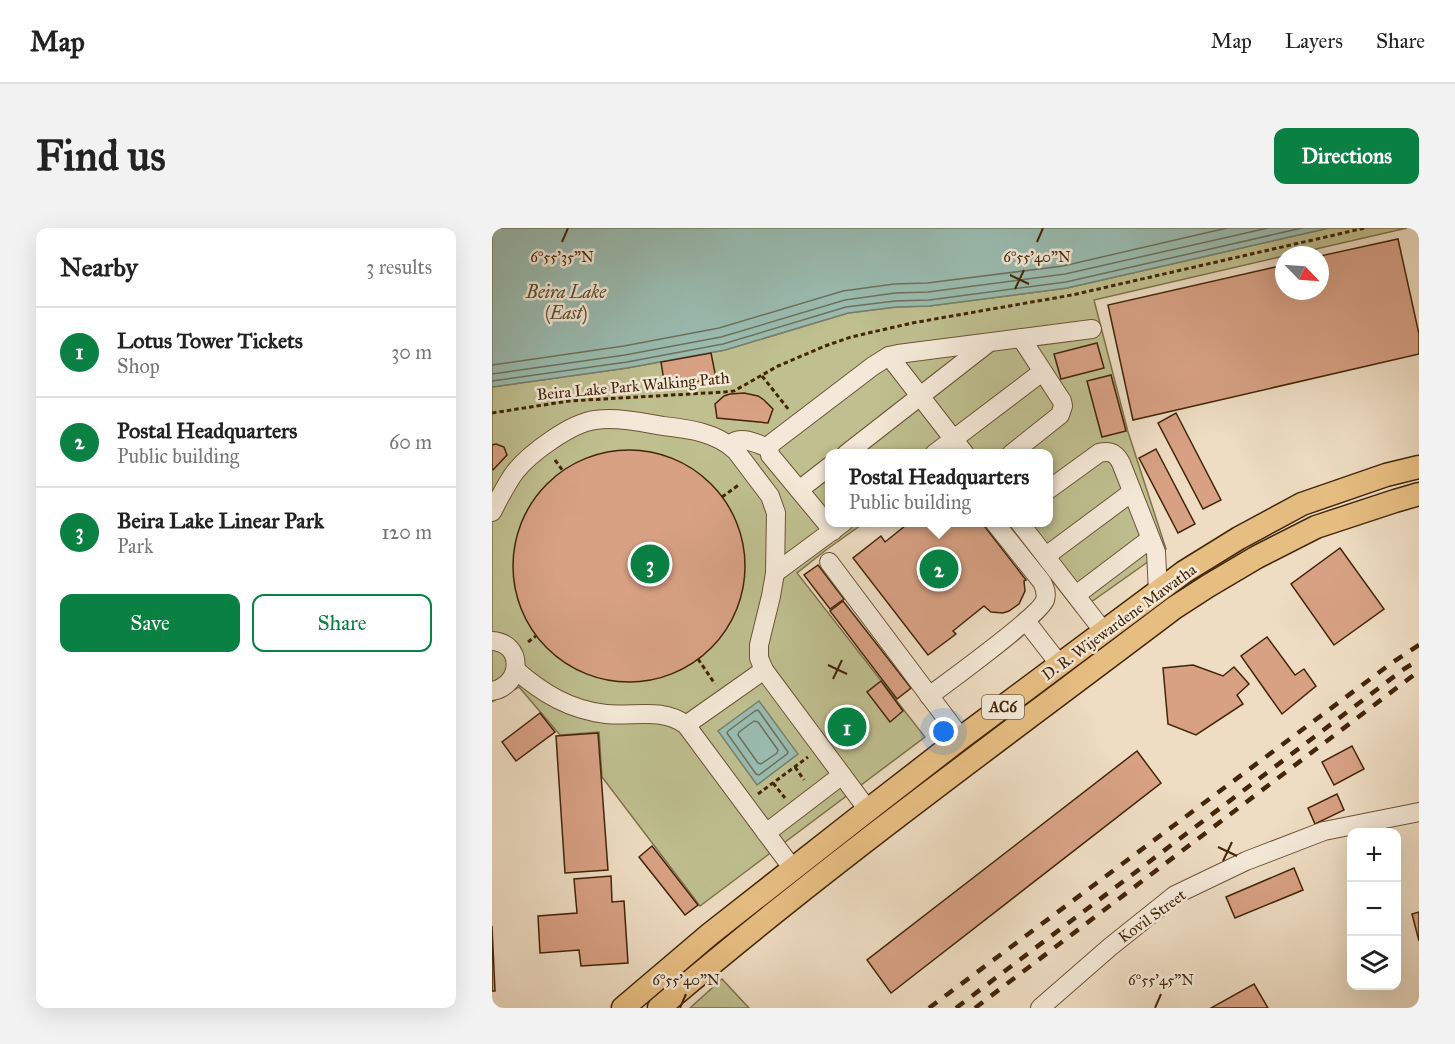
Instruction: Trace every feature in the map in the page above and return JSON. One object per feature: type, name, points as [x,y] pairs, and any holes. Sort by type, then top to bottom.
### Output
[{"type":"main road","name":"D. R. Wijewardene Mawatha","points":[[623,1008],[710,934],[868,810],[1184,572],[1239,538],[1302,504],[1386,475],[1419,467]]},
{"type":"main road","name":"D. R. Wijewardene Mawatha","points":[[659,1008],[726,951],[863,843],[1174,608],[1257,557],[1316,527],[1419,494]]},
{"type":"main road","points":[[710,934],[726,951]]},
{"type":"lane","points":[[825,515],[799,490],[770,455],[769,448],[772,443],[873,366],[889,356],[898,354],[1092,329]]},
{"type":"lane","points":[[1016,449],[1063,411],[1062,401],[1021,338]]},
{"type":"lane","points":[[851,449],[988,343]]},
{"type":"lane","points":[[889,356],[962,449]]},
{"type":"lane","points":[[939,449],[1042,372]]},
{"type":"lane","points":[[492,512],[515,472],[529,458],[559,435],[584,422],[620,420],[685,429],[715,437],[730,445],[770,496],[777,526],[775,573],[759,645],[759,658],[764,670],[868,810]]},
{"type":"lane","points":[[730,445],[734,441],[742,440],[769,448]]},
{"type":"lane","points":[[1053,486],[1099,453],[1111,452],[1118,457],[1156,556],[1158,592]]},
{"type":"lane","points":[[799,490],[825,470]]},
{"type":"lane","points":[[1046,556],[1132,492]]},
{"type":"lane","points":[[775,573],[838,527]]},
{"type":"lane","points":[[929,696],[1026,621],[1045,600],[1044,586],[998,527]]},
{"type":"lane","points":[[1023,527],[1104,632]]},
{"type":"lane","points":[[1076,595],[1150,539]]},
{"type":"lane","points":[[829,562],[961,738]]},
{"type":"lane","points":[[1026,621],[1060,665]]},
{"type":"lane","points":[[492,691],[504,687],[512,680],[516,670],[516,662],[509,647],[493,638]]},
{"type":"lane","points":[[516,670],[542,691],[573,706],[608,714],[664,715],[678,718],[686,725],[794,869]]},
{"type":"lane","points":[[686,725],[764,670]]},
{"type":"lane","points":[[766,833],[842,775]]},
{"type":"lane","name":"Kovil Street","points":[[1040,1008],[1110,947],[1175,895],[1246,861],[1324,831],[1419,812]]},
{"type":"path","name":"Beira Lake Park Walking Path","points":[[492,413],[569,401],[734,391],[778,366],[825,346],[877,330],[1072,295],[1365,228]]},
{"type":"path","points":[[762,376],[790,411]]},
{"type":"path","points":[[722,497],[740,484]]},
{"type":"path","points":[[698,659],[713,681]]},
{"type":"path","points":[[744,804],[822,748]]},
{"type":"green space","points":[[1329,228],[1407,228],[1329,246],[1275,246],[1275,258],[1094,300],[1128,432],[1166,549],[1077,612],[1010,527],[1053,527],[1053,449],[825,449],[825,527],[858,527],[797,573],[925,737],[700,906],[602,777],[599,732],[560,735],[519,687],[492,702],[492,387],[627,368],[725,350],[848,313],[896,307],[929,306],[1067,288]]},
{"type":"green space","points":[[722,979],[749,1008],[690,1008]]},
{"type":"water","name":"Beira Lake (East)","points":[[492,228],[1329,228],[1067,288],[929,306],[896,307],[848,313],[725,350],[627,368],[492,387]]},
{"type":"water","points":[[759,701],[798,754],[757,785],[718,731]]},
{"type":"building","points":[[1398,239],[1419,334],[1419,354],[1133,420],[1108,305],[1275,267],[1275,300],[1329,300],[1329,254]]},
{"type":"building","points":[[1097,343],[1104,368],[1061,379],[1054,354]]},
{"type":"building","points":[[711,353],[716,378],[665,387],[661,362]]},
{"type":"building","points":[[1111,375],[1126,431],[1102,437],[1087,381]]},
{"type":"building","points":[[744,393],[758,396],[773,409],[768,423],[717,418],[715,404],[724,396]]},
{"type":"building","points":[[1176,413],[1221,500],[1203,509],[1158,423]]},
{"type":"building","points":[[492,445],[504,447],[507,455],[493,470]]},
{"type":"building","points":[[1156,449],[1195,524],[1178,533],[1139,458]]},
{"type":"building","points":[[618,450],[640,450],[663,455],[694,469],[719,492],[726,501],[740,532],[745,566],[743,589],[731,621],[719,640],[703,656],[694,663],[663,677],[640,682],[618,682],[595,677],[564,663],[539,640],[532,631],[518,600],[513,577],[513,555],[518,532],[532,501],[555,476],[564,469],[595,455]]},
{"type":"building","points":[[904,527],[985,527],[1026,580],[1024,581],[1025,591],[1019,604],[1009,611],[991,612],[984,606],[953,631],[956,634],[928,655],[853,558],[881,536],[885,542]]},
{"type":"building","points":[[1340,548],[1384,609],[1334,645],[1291,584]]},
{"type":"building","points":[[818,565],[844,599],[830,609],[804,575]]},
{"type":"building","points":[[843,601],[911,688],[897,699],[830,611]]},
{"type":"building","points":[[1267,637],[1295,675],[1304,669],[1316,686],[1282,714],[1241,656]]},
{"type":"building","points":[[1193,665],[1223,676],[1234,667],[1249,684],[1237,695],[1243,704],[1196,735],[1168,724],[1163,668]]},
{"type":"building","points":[[881,681],[903,711],[890,722],[867,692]]},
{"type":"building","points":[[540,713],[555,732],[516,761],[502,742]]},
{"type":"building","points":[[851,715],[859,726],[842,740],[834,729]]},
{"type":"building","points":[[598,733],[608,870],[565,873],[556,736]]},
{"type":"building","points":[[1352,746],[1364,769],[1334,785],[1322,762]]},
{"type":"building","points":[[1137,751],[1161,783],[891,993],[867,960]]},
{"type":"building","points":[[1337,794],[1344,810],[1315,824],[1308,808]]},
{"type":"building","points":[[652,846],[698,905],[685,915],[639,857]]},
{"type":"building","points":[[1294,868],[1303,890],[1235,918],[1226,897]]},
{"type":"building","points":[[611,876],[612,902],[624,901],[628,963],[581,966],[579,950],[540,953],[538,916],[577,913],[574,879]]},
{"type":"building","points":[[1419,912],[1419,941],[1412,914]]},
{"type":"building","points":[[492,926],[495,991],[492,991]]},
{"type":"building","points":[[1254,984],[1268,1008],[1211,1008]]},
{"type":"railway","points":[[929,1008],[1393,662],[1419,645]]},
{"type":"railway","points":[[956,1008],[1404,669],[1419,660]]},
{"type":"railway","points":[[975,1008],[1419,671]]},
{"type":"place","name":"Beira Lake Linear Park","points":[[650,564]]},
{"type":"place","name":"Postal Headquarters","points":[[939,569]]},
{"type":"place","name":"Lotus Tower Tickets","points":[[847,727]]}]
